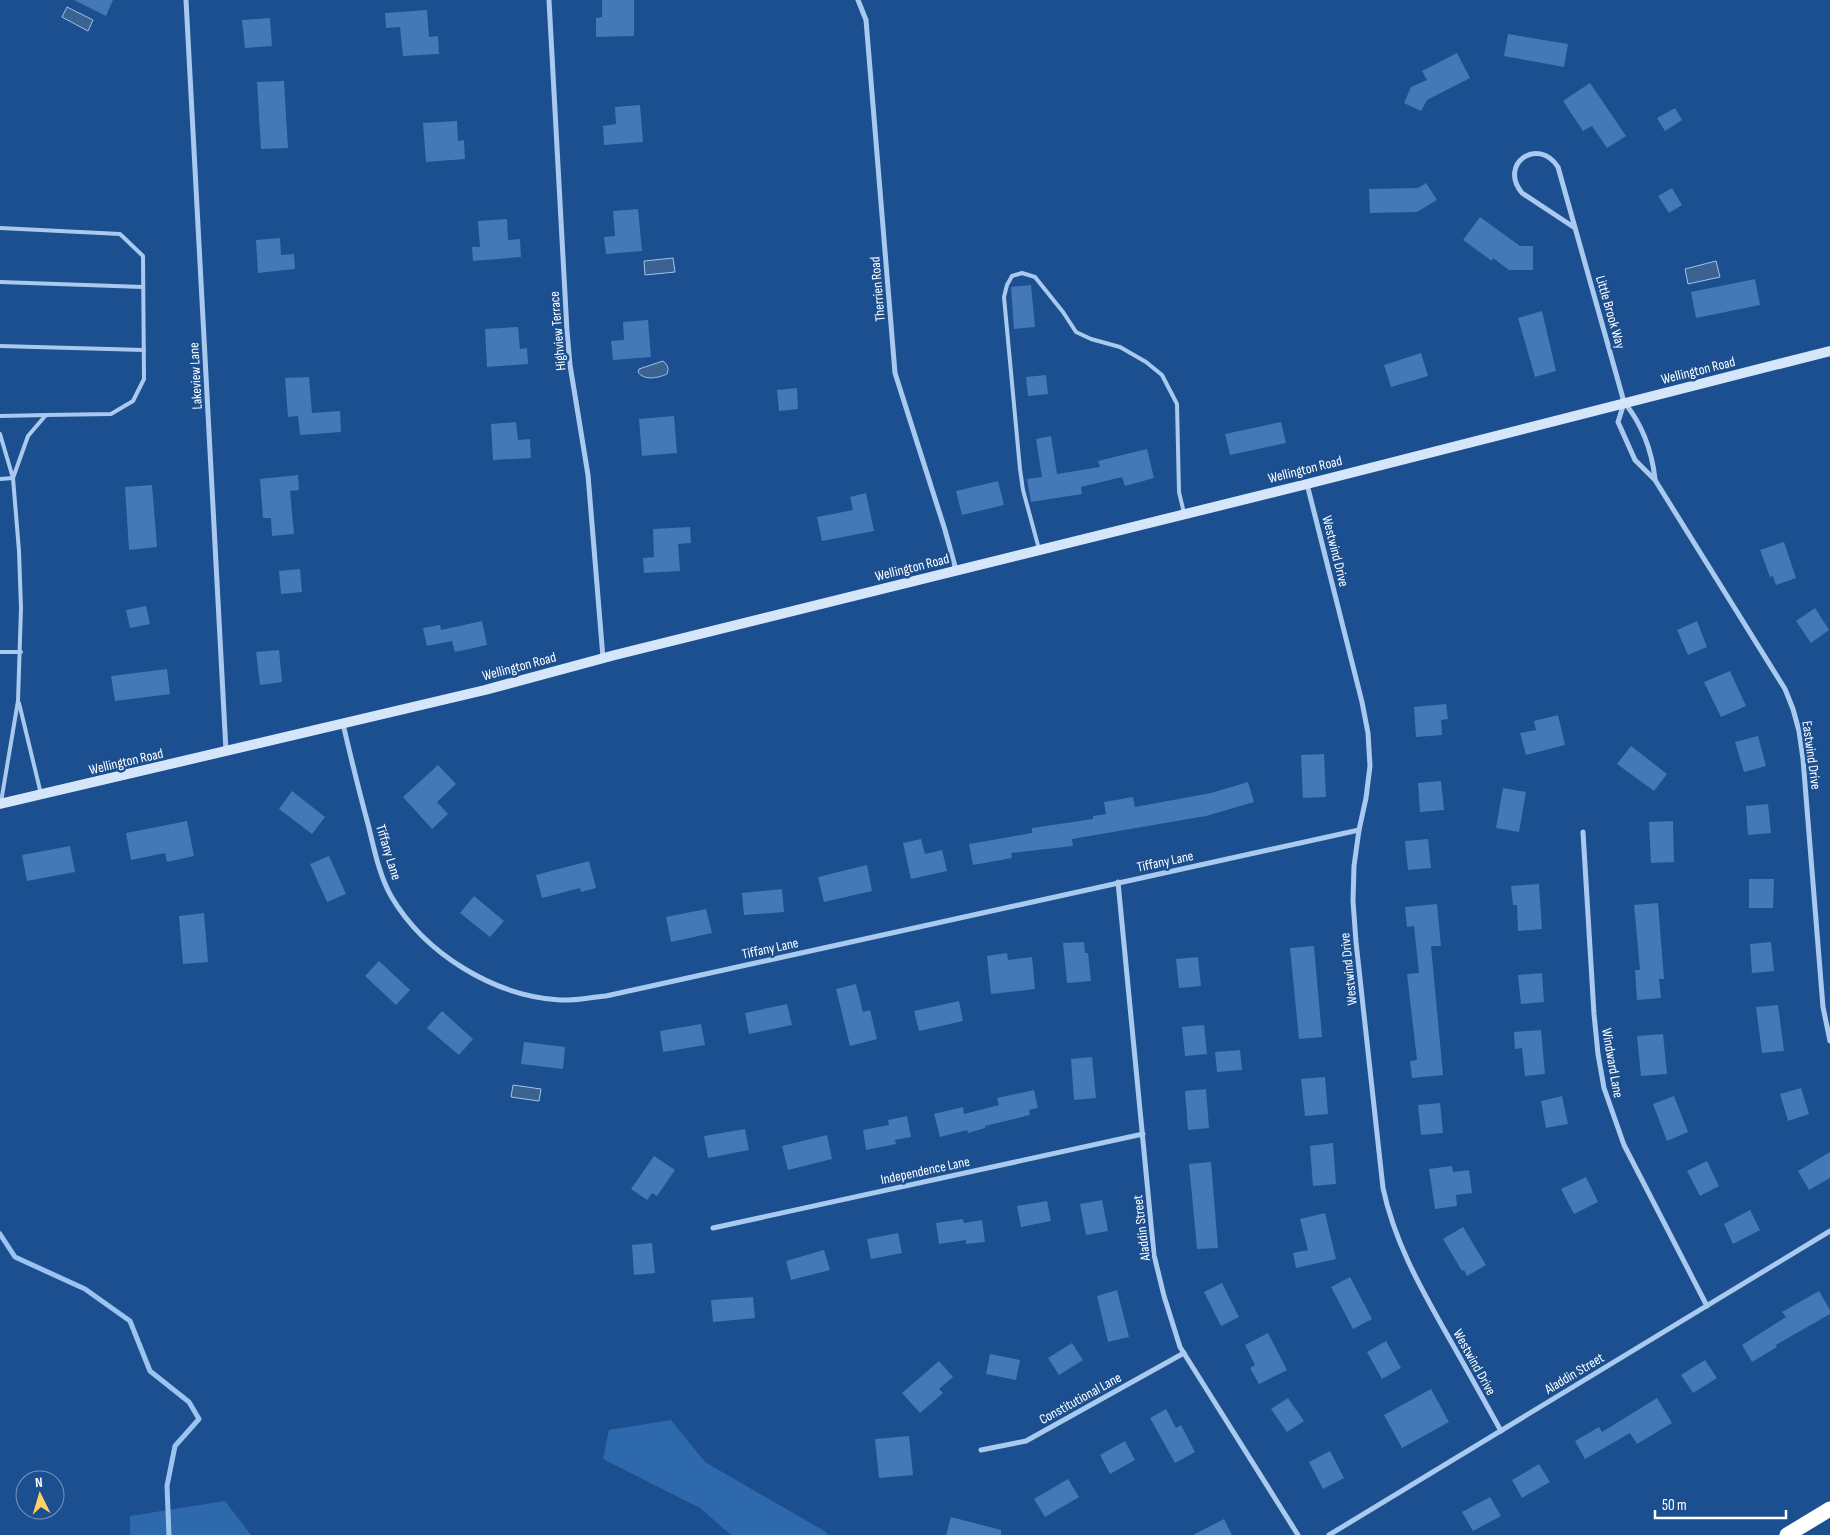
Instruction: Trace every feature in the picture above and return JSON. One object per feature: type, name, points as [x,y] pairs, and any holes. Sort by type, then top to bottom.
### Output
[{"type":"highway","points":[[1787,1535],[1830,1509]]},
{"type":"main road","name":"Wellington Road","points":[[0,804],[486,690],[603,658],[1307,484],[1830,351]]},
{"type":"street","name":"Lakeview Lane","points":[[186,0],[226,751]]},
{"type":"street","name":"Highview Terrace","points":[[549,0],[567,331],[570,365],[588,475],[603,658]]},
{"type":"street","name":"Therrien Road","points":[[858,0],[866,20],[895,374],[956,570]]},
{"type":"street","name":"Little Brook Way","points":[[1575,228],[1522,193],[1514,174],[1520,160],[1525,156],[1540,153],[1547,155],[1554,160],[1558,167],[1624,402]]},
{"type":"street","name":"Eastwind Drive","points":[[1624,402],[1636,416],[1653,460],[1655,480]]},
{"type":"street","name":"Eastwind Drive","points":[[1624,402],[1618,422],[1635,460],[1655,480],[1775,672],[1793,708],[1803,759],[1823,1006],[1830,1041]]},
{"type":"street","name":"Westwind Drive","points":[[1307,484],[1362,702],[1368,733],[1370,766],[1354,866],[1353,901],[1383,1188],[1387,1208],[1400,1246],[1418,1283],[1501,1430]]},
{"type":"street","name":"Tiffany Lane","points":[[342,724],[375,853],[391,896],[416,930],[448,958],[483,979],[521,995],[562,1000],[606,996],[1359,830]]},
{"type":"street","name":"Windward Lane","points":[[1583,832],[1594,1014],[1604,1088],[1612,1114],[1628,1153],[1707,1306]]},
{"type":"street","name":"Aladdin Street","points":[[1118,882],[1154,1255],[1164,1296],[1180,1347],[1298,1535]]},
{"type":"street","name":"Independence Lane","points":[[713,1228],[1143,1134]]},
{"type":"street","name":"Aladdin Street","points":[[1329,1535],[1830,1231]]},
{"type":"street","name":"Constitutional Lane","points":[[981,1450],[1026,1441],[1184,1353]]},
{"type":"lane","points":[[0,228],[120,234],[143,256],[144,350],[144,379],[133,401],[111,414],[0,416]]},
{"type":"lane","points":[[1039,549],[1020,469],[1004,297],[1012,276],[1022,273],[1035,277],[1063,312],[1076,332],[1091,339],[1120,347],[1146,362],[1162,375],[1177,404],[1179,492],[1184,514]]},
{"type":"lane","points":[[0,282],[143,286]]},
{"type":"lane","points":[[0,346],[144,350]]},
{"type":"lane","points":[[13,478],[28,436],[46,415]]},
{"type":"lane","points":[[0,434],[13,478],[19,551],[21,652],[18,701],[0,804]]},
{"type":"lane","points":[[0,479],[13,478]]},
{"type":"lane","points":[[0,652],[21,652]]},
{"type":"lane","points":[[18,701],[41,795]]},
{"type":"shaded area","points":[[67,7],[93,20],[88,31],[62,17]]},
{"type":"shaded area","points":[[673,258],[675,272],[645,275],[644,261]]},
{"type":"shaded area","points":[[1716,261],[1720,277],[1688,284],[1685,269]]},
{"type":"shaded area","points":[[663,361],[668,367],[667,374],[647,378],[638,372],[639,369]]},
{"type":"shaded area","points":[[513,1085],[541,1089],[539,1101],[511,1097]]},
{"type":"shaded area","points":[[671,1420],[705,1462],[826,1532],[828,1535],[731,1535],[700,1508],[603,1459],[609,1430]]},
{"type":"shaded area","points":[[225,1501],[251,1535],[130,1535],[130,1516]]},
{"type":"building","points":[[74,0],[113,0],[106,16]]},
{"type":"building","points":[[602,0],[634,0],[634,36],[596,37],[596,18],[602,17]]},
{"type":"building","points":[[427,10],[429,37],[438,36],[439,54],[403,56],[400,27],[386,28],[385,13]]},
{"type":"building","points":[[270,18],[272,46],[245,48],[242,20]]},
{"type":"building","points":[[1508,34],[1568,44],[1564,67],[1504,56]]},
{"type":"building","points":[[1457,53],[1470,78],[1427,100],[1421,111],[1404,103],[1411,87],[1427,80],[1422,71]]},
{"type":"building","points":[[284,81],[288,148],[261,149],[257,82]]},
{"type":"building","points":[[1590,83],[1626,136],[1607,148],[1592,126],[1583,131],[1563,101]]},
{"type":"building","points":[[640,105],[643,142],[604,145],[603,126],[616,124],[615,107]]},
{"type":"building","points":[[1675,108],[1682,120],[1665,131],[1657,118]]},
{"type":"building","points":[[457,121],[458,141],[464,140],[465,159],[426,162],[423,123]]},
{"type":"building","points":[[1426,183],[1437,200],[1417,212],[1370,213],[1369,189],[1418,188]]},
{"type":"building","points":[[1672,188],[1682,205],[1669,213],[1658,196]]},
{"type":"building","points":[[638,209],[642,251],[606,254],[604,237],[615,236],[613,211]]},
{"type":"building","points":[[1480,217],[1520,246],[1533,246],[1533,270],[1509,270],[1493,258],[1492,261],[1463,240]]},
{"type":"building","points":[[507,219],[508,240],[520,239],[521,257],[473,261],[472,247],[480,247],[478,221]]},
{"type":"building","points":[[280,238],[281,255],[294,254],[295,269],[258,273],[256,240]]},
{"type":"building","points":[[1755,279],[1760,305],[1696,318],[1691,292]]},
{"type":"building","points":[[1031,285],[1035,327],[1014,329],[1011,287]]},
{"type":"building","points":[[1542,311],[1556,371],[1535,377],[1518,318]]},
{"type":"building","points":[[648,320],[651,357],[613,360],[611,341],[624,340],[623,322]]},
{"type":"building","points":[[518,327],[520,349],[527,348],[528,364],[487,367],[485,329]]},
{"type":"building","points":[[1421,353],[1428,376],[1391,387],[1384,365]]},
{"type":"building","points":[[1046,375],[1048,394],[1028,396],[1026,377]]},
{"type":"building","points":[[309,377],[312,413],[340,411],[341,432],[300,435],[298,416],[288,417],[285,378]]},
{"type":"building","points":[[797,388],[798,409],[779,411],[777,390]]},
{"type":"building","points":[[674,416],[677,453],[642,456],[639,419]]},
{"type":"building","points":[[516,422],[518,440],[530,439],[531,458],[493,460],[491,424]]},
{"type":"building","points":[[1281,422],[1286,443],[1230,455],[1225,434]]},
{"type":"building","points":[[1051,436],[1057,474],[1100,467],[1098,461],[1147,449],[1154,478],[1125,486],[1122,477],[1081,487],[1082,494],[1031,502],[1027,479],[1042,477],[1036,439]]},
{"type":"building","points":[[298,475],[299,490],[290,491],[294,534],[272,536],[271,518],[263,518],[260,479]]},
{"type":"building","points":[[998,481],[1004,505],[962,515],[956,491]]},
{"type":"building","points":[[152,485],[157,547],[129,550],[125,487]]},
{"type":"building","points":[[866,493],[874,531],[822,541],[817,517],[853,510],[850,497]]},
{"type":"building","points":[[690,527],[691,543],[678,544],[680,571],[644,573],[643,558],[654,557],[653,529]]},
{"type":"building","points":[[1784,542],[1796,578],[1776,585],[1773,576],[1770,577],[1760,550]]},
{"type":"building","points":[[300,569],[302,592],[281,594],[279,571]]},
{"type":"building","points":[[146,606],[150,624],[130,628],[126,610]]},
{"type":"building","points":[[1815,608],[1829,630],[1811,643],[1796,621]]},
{"type":"building","points":[[482,621],[487,645],[455,652],[452,641],[427,646],[423,628],[440,625],[441,630]]},
{"type":"building","points":[[1697,621],[1707,647],[1688,655],[1677,630]]},
{"type":"building","points":[[279,650],[282,682],[260,685],[256,652]]},
{"type":"building","points":[[167,669],[170,694],[115,701],[111,676]]},
{"type":"building","points":[[1730,671],[1746,706],[1721,717],[1704,682]]},
{"type":"building","points":[[1446,704],[1448,719],[1441,720],[1442,735],[1416,737],[1414,707]]},
{"type":"building","points":[[1558,715],[1565,745],[1526,755],[1520,733],[1536,730],[1534,721]]},
{"type":"building","points":[[1758,736],[1766,766],[1744,772],[1735,742]]},
{"type":"building","points":[[1631,746],[1667,774],[1654,791],[1617,764]]},
{"type":"building","points":[[1324,754],[1326,797],[1303,798],[1301,755]]},
{"type":"building","points":[[438,765],[456,784],[437,802],[448,814],[432,829],[403,797]]},
{"type":"building","points":[[1441,781],[1444,810],[1420,812],[1418,783]]},
{"type":"building","points":[[1248,782],[1254,802],[1206,816],[1072,839],[1073,846],[1011,853],[1012,858],[973,865],[969,844],[1032,833],[1032,828],[1093,819],[1093,816],[1106,814],[1104,802],[1133,797],[1135,807],[1211,793]]},
{"type":"building","points":[[1503,788],[1526,792],[1519,832],[1496,828]]},
{"type":"building","points":[[292,791],[325,817],[312,834],[279,809]]},
{"type":"building","points":[[1768,804],[1771,833],[1748,835],[1746,806]]},
{"type":"building","points":[[187,821],[194,856],[167,862],[165,853],[131,860],[126,833]]},
{"type":"building","points":[[1673,821],[1674,862],[1651,863],[1649,822]]},
{"type":"building","points":[[921,839],[925,854],[942,850],[947,871],[911,879],[903,843]]},
{"type":"building","points":[[1428,839],[1431,868],[1408,870],[1405,841]]},
{"type":"building","points":[[70,846],[75,872],[27,881],[22,855]]},
{"type":"building","points":[[329,856],[346,894],[327,902],[310,864]]},
{"type":"building","points":[[589,861],[596,888],[581,892],[580,888],[542,898],[536,875]]},
{"type":"building","points":[[867,865],[872,891],[824,902],[818,877]]},
{"type":"building","points":[[1749,879],[1774,879],[1773,908],[1749,908]]},
{"type":"building","points":[[1539,884],[1542,929],[1518,931],[1517,905],[1513,905],[1511,886]]},
{"type":"building","points":[[782,889],[784,912],[744,915],[742,893]]},
{"type":"building","points":[[474,896],[504,921],[490,937],[460,913]]},
{"type":"building","points":[[1658,903],[1664,979],[1659,979],[1661,998],[1637,1000],[1635,970],[1640,970],[1634,905]]},
{"type":"building","points":[[1437,904],[1441,946],[1431,946],[1443,1075],[1412,1078],[1410,1061],[1417,1060],[1407,974],[1419,973],[1414,926],[1407,927],[1405,907]]},
{"type":"building","points":[[706,909],[712,933],[671,942],[666,917]]},
{"type":"building","points":[[204,913],[208,962],[183,964],[179,916]]},
{"type":"building","points":[[1084,942],[1085,953],[1088,953],[1091,981],[1067,983],[1063,943]]},
{"type":"building","points":[[1771,942],[1774,971],[1752,973],[1750,944]]},
{"type":"building","points":[[1314,946],[1322,1037],[1299,1039],[1290,948]]},
{"type":"building","points":[[1007,953],[1008,960],[1032,957],[1035,989],[991,994],[987,956]]},
{"type":"building","points":[[1198,957],[1201,986],[1179,988],[1176,959]]},
{"type":"building","points":[[379,961],[410,990],[396,1005],[365,976]]},
{"type":"building","points":[[1542,973],[1544,1002],[1521,1004],[1518,975]]},
{"type":"building","points":[[856,984],[863,1012],[870,1010],[877,1039],[850,1046],[836,989]]},
{"type":"building","points":[[959,1001],[963,1021],[919,1031],[914,1011]]},
{"type":"building","points":[[787,1004],[792,1025],[749,1034],[745,1013]]},
{"type":"building","points":[[1778,1005],[1784,1051],[1762,1053],[1756,1007]]},
{"type":"building","points":[[442,1011],[473,1039],[459,1055],[427,1028]]},
{"type":"building","points":[[701,1024],[705,1045],[663,1052],[660,1031]]},
{"type":"building","points":[[1204,1025],[1207,1054],[1185,1056],[1182,1027]]},
{"type":"building","points":[[1541,1030],[1545,1074],[1525,1076],[1522,1048],[1515,1049],[1514,1032]]},
{"type":"building","points":[[1663,1034],[1667,1074],[1641,1076],[1637,1036]]},
{"type":"building","points":[[524,1042],[565,1047],[563,1069],[521,1064]]},
{"type":"building","points":[[1240,1050],[1242,1070],[1217,1072],[1215,1052]]},
{"type":"building","points":[[1092,1057],[1096,1098],[1074,1100],[1071,1059]]},
{"type":"building","points":[[1325,1077],[1328,1114],[1305,1116],[1301,1079]]},
{"type":"building","points":[[1801,1088],[1809,1114],[1788,1121],[1780,1094]]},
{"type":"building","points":[[1206,1089],[1209,1128],[1188,1130],[1185,1091]]},
{"type":"building","points":[[1034,1090],[1038,1108],[1029,1110],[1030,1115],[985,1126],[985,1128],[968,1133],[967,1130],[940,1137],[934,1114],[963,1107],[964,1114],[999,1105],[997,1098]]},
{"type":"building","points":[[1562,1096],[1568,1124],[1546,1128],[1541,1101]]},
{"type":"building","points":[[1674,1096],[1688,1132],[1667,1141],[1653,1104]]},
{"type":"building","points":[[1440,1103],[1443,1133],[1421,1135],[1418,1105]]},
{"type":"building","points":[[907,1116],[911,1137],[895,1140],[896,1144],[866,1150],[863,1130],[889,1125],[888,1120]]},
{"type":"building","points":[[745,1129],[749,1150],[708,1158],[704,1136]]},
{"type":"building","points":[[827,1135],[832,1159],[788,1170],[782,1146]]},
{"type":"building","points":[[1333,1143],[1336,1184],[1313,1186],[1310,1146]]},
{"type":"building","points":[[1830,1152],[1830,1178],[1809,1190],[1798,1171]]},
{"type":"building","points":[[654,1156],[675,1170],[657,1196],[652,1193],[647,1200],[631,1189]]},
{"type":"building","points":[[1707,1161],[1719,1186],[1700,1196],[1687,1171]]},
{"type":"building","points":[[1211,1162],[1218,1248],[1197,1249],[1189,1164]]},
{"type":"building","points":[[1452,1166],[1453,1172],[1469,1170],[1472,1193],[1456,1195],[1457,1206],[1435,1209],[1429,1169]]},
{"type":"building","points":[[1586,1177],[1598,1202],[1574,1214],[1561,1189]]},
{"type":"building","points":[[1102,1200],[1108,1231],[1086,1235],[1080,1204]]},
{"type":"building","points":[[1047,1201],[1051,1221],[1021,1227],[1017,1206]]},
{"type":"building","points":[[1750,1210],[1760,1230],[1733,1244],[1724,1224]]},
{"type":"building","points":[[1325,1213],[1336,1259],[1296,1268],[1293,1253],[1308,1250],[1300,1219]]},
{"type":"building","points":[[963,1219],[964,1223],[982,1220],[985,1242],[966,1244],[966,1240],[939,1244],[936,1223]]},
{"type":"building","points":[[1463,1227],[1486,1265],[1467,1276],[1443,1239]]},
{"type":"building","points":[[898,1233],[902,1253],[871,1259],[867,1239]]},
{"type":"building","points":[[652,1243],[655,1273],[634,1275],[632,1245]]},
{"type":"building","points":[[824,1250],[830,1270],[791,1280],[786,1261]]},
{"type":"building","points":[[1350,1277],[1372,1319],[1353,1329],[1331,1287]]},
{"type":"building","points":[[1222,1283],[1239,1317],[1221,1326],[1204,1292]]},
{"type":"building","points":[[1117,1290],[1129,1337],[1108,1342],[1097,1296]]},
{"type":"building","points":[[1819,1291],[1830,1310],[1830,1314],[1776,1345],[1777,1347],[1752,1362],[1742,1345],[1786,1317],[1782,1312]]},
{"type":"building","points":[[753,1297],[755,1318],[713,1322],[711,1300]]},
{"type":"building","points":[[1268,1333],[1287,1370],[1259,1384],[1250,1368],[1255,1365],[1245,1345]]},
{"type":"building","points":[[1386,1341],[1401,1368],[1382,1379],[1367,1352]]},
{"type":"building","points":[[1072,1343],[1083,1360],[1059,1375],[1048,1358]]},
{"type":"building","points":[[990,1354],[1020,1360],[1016,1380],[986,1374]]},
{"type":"building","points":[[1705,1360],[1717,1378],[1693,1393],[1681,1375]]},
{"type":"building","points":[[939,1361],[953,1377],[939,1389],[943,1393],[920,1413],[902,1393]]},
{"type":"building","points":[[1431,1389],[1449,1422],[1402,1448],[1384,1415]]},
{"type":"building","points":[[1288,1398],[1304,1421],[1287,1432],[1271,1409]]},
{"type":"building","points":[[1657,1398],[1672,1423],[1637,1444],[1630,1433],[1585,1459],[1575,1441],[1599,1427],[1602,1432]]},
{"type":"building","points":[[1166,1409],[1176,1428],[1181,1425],[1195,1452],[1175,1463],[1150,1418]]},
{"type":"building","points":[[909,1436],[913,1475],[879,1478],[875,1439]]},
{"type":"building","points":[[1125,1441],[1135,1460],[1110,1474],[1100,1455]]},
{"type":"building","points":[[1330,1451],[1344,1478],[1323,1489],[1309,1462]]},
{"type":"building","points":[[1539,1464],[1550,1482],[1522,1498],[1512,1480]]},
{"type":"building","points":[[1068,1479],[1079,1497],[1045,1517],[1034,1499]]},
{"type":"building","points":[[1490,1497],[1501,1516],[1473,1531],[1462,1512]]},
{"type":"building","points":[[951,1517],[1001,1530],[1001,1535],[946,1535]]},
{"type":"building","points":[[1224,1519],[1232,1535],[1193,1535]]},
{"type":"waterway","points":[[0,1234],[15,1257],[85,1289],[130,1321],[150,1371],[189,1402],[199,1419],[175,1446],[167,1486],[169,1535]]}]
